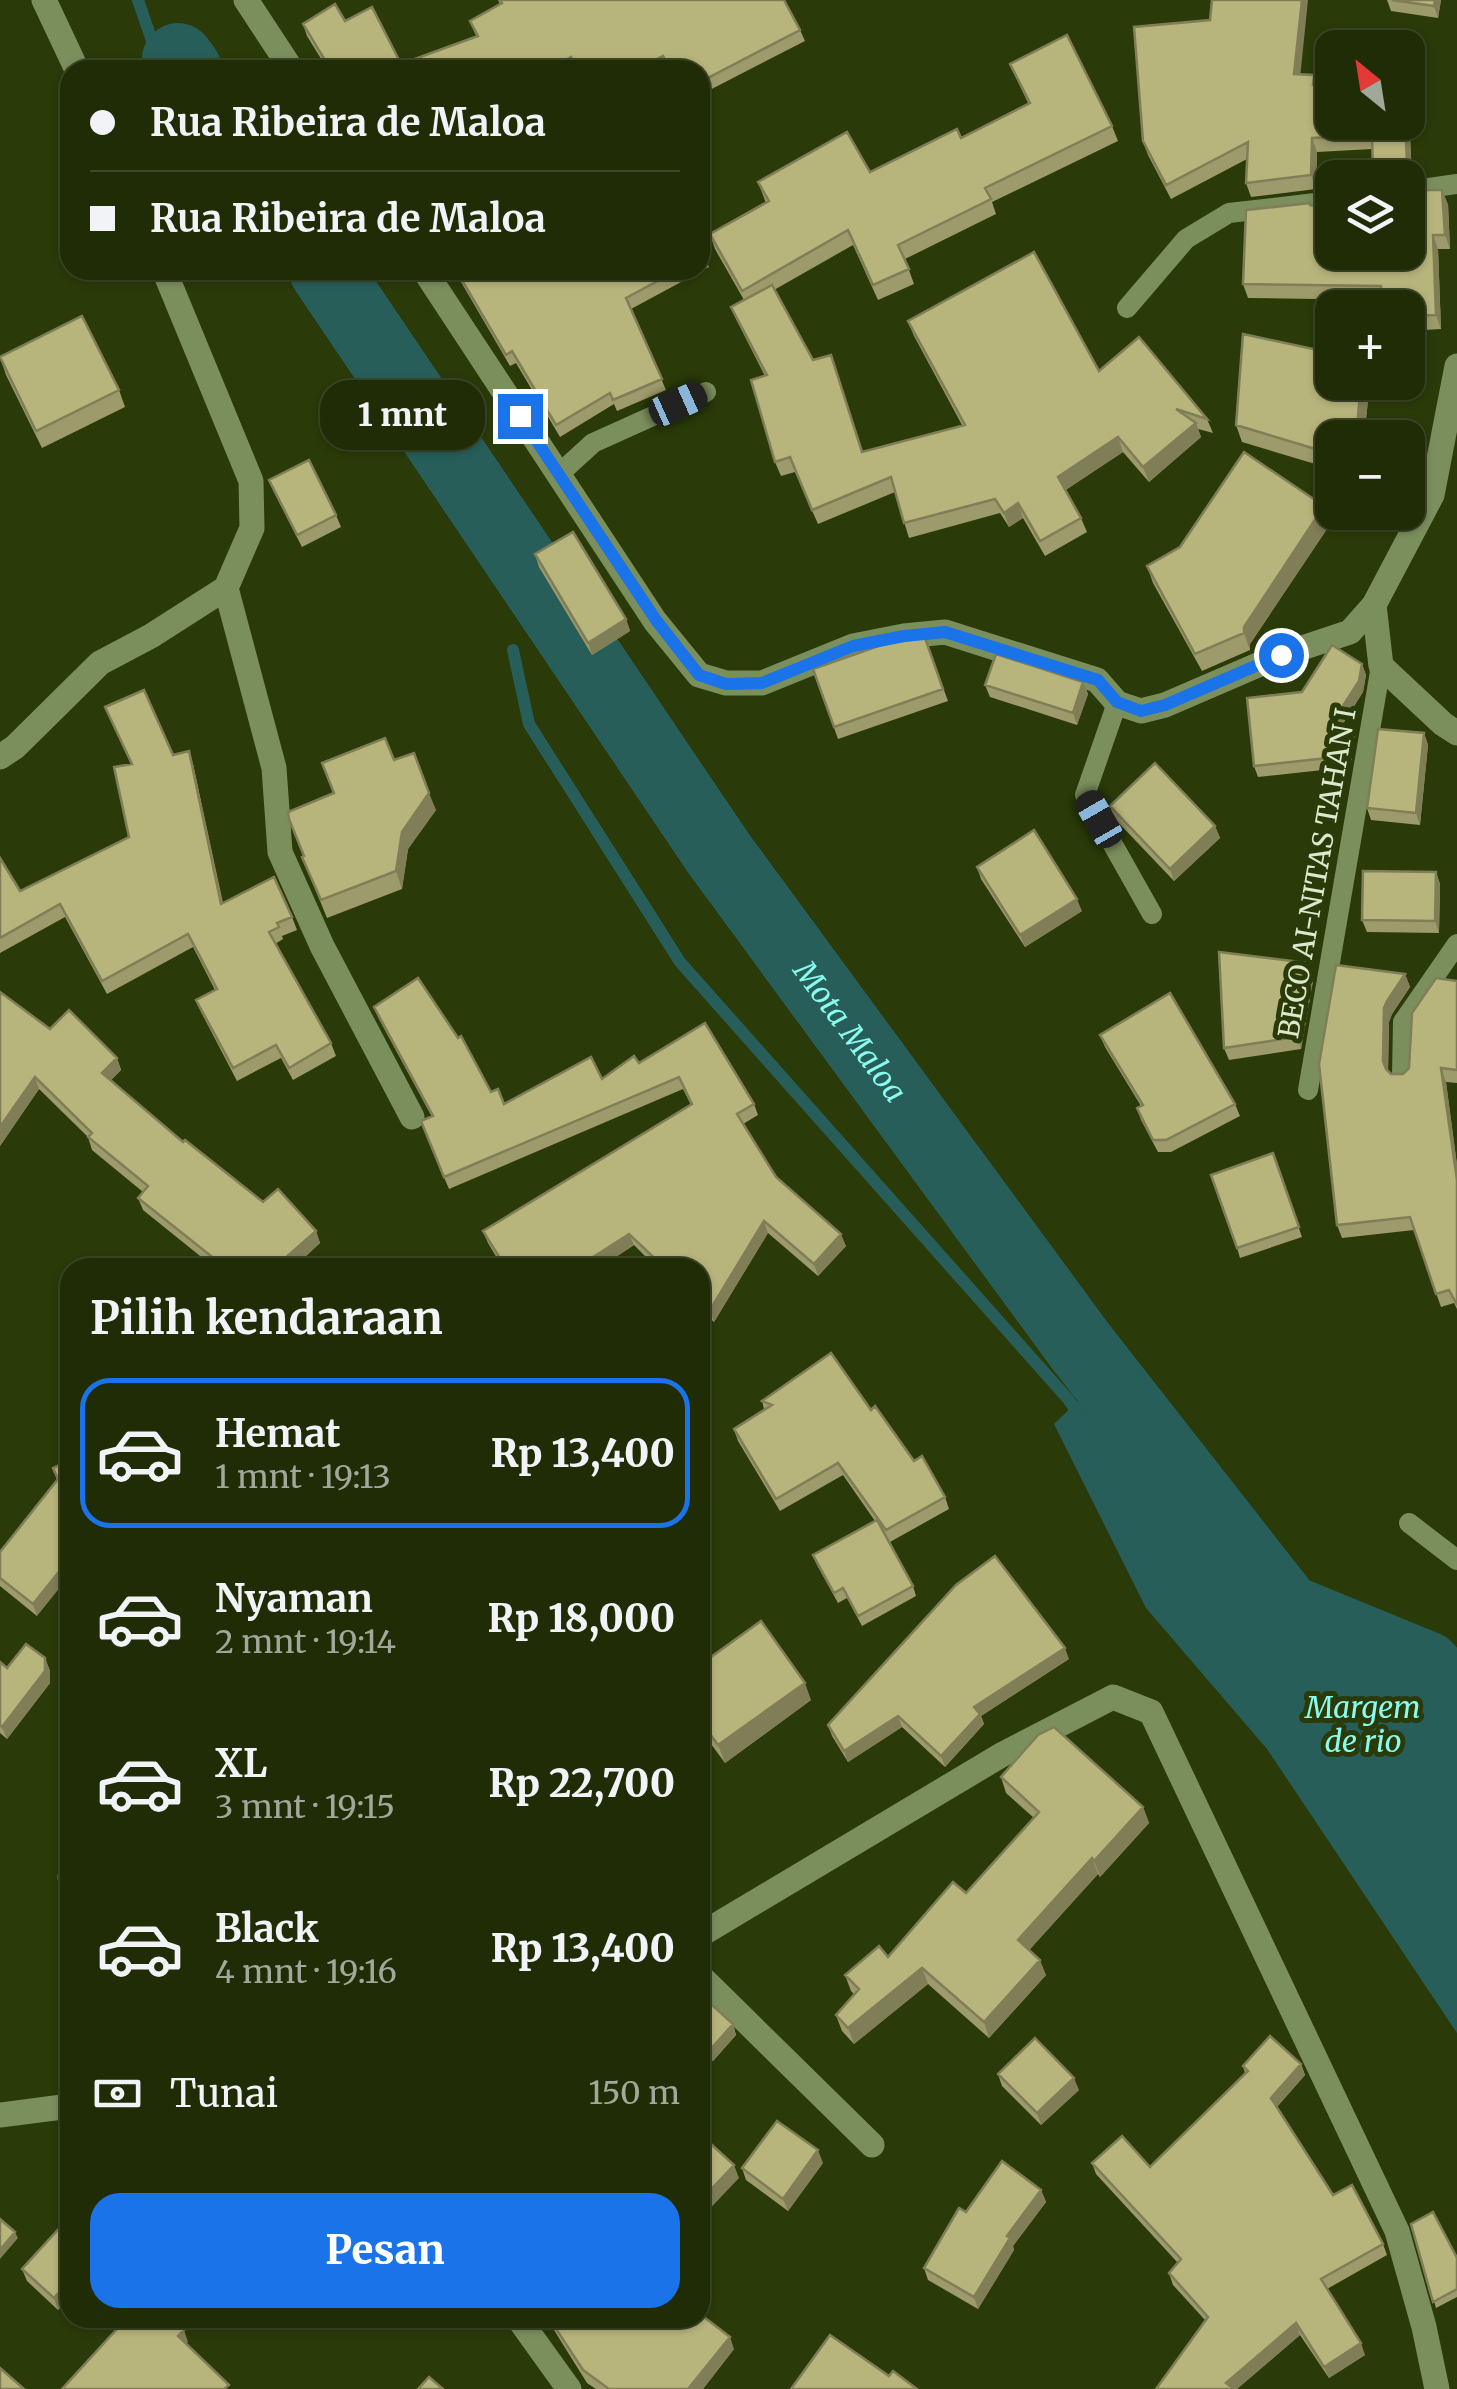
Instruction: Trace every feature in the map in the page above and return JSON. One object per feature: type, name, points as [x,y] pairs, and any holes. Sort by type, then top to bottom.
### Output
[{"type":"street","points":[[44,0],[72,60]]},
{"type":"street","points":[[246,0],[285,60]]},
{"type":"street","points":[[0,756],[15,747],[100,663],[226,588],[252,528],[251,481],[168,280]]},
{"type":"street","points":[[431,280],[656,620],[699,675],[726,684],[762,683],[853,646],[945,632],[1098,680],[1117,702],[1141,711],[1350,632],[1374,604],[1432,495],[1457,366]]},
{"type":"street","points":[[226,588],[274,768],[280,852],[322,946],[412,1117]]},
{"type":"street","points":[[1374,604],[1381,666],[1443,724],[1457,732]]},
{"type":"street","points":[[710,1929],[1002,1754],[1113,1698],[1150,1712],[1396,2231],[1437,2389]]},
{"type":"street","points":[[710,1986],[872,2145]]},
{"type":"street","points":[[0,2115],[60,2107]]},
{"type":"street","points":[[525,2328],[569,2389]]},
{"type":"lane","points":[[1425,189],[1457,184]]},
{"type":"lane","points":[[1127,308],[1186,239],[1229,213],[1315,203]]},
{"type":"lane","points":[[559,474],[592,444],[706,392]]},
{"type":"lane","name":"BECO AI-NITAS TAHAN I","points":[[1308,1090],[1381,666]]},
{"type":"lane","points":[[1117,702],[1085,795],[1152,914]]},
{"type":"lane","points":[[1402,1075],[1403,1022],[1457,944]]},
{"type":"lane","points":[[1409,1524],[1457,1560]]},
{"type":"water","name":"Margem de rio","points":[[1087,1392],[1283,1595],[1434,1653],[1457,1675],[1457,2033],[1267,1749],[1146,1608],[1054,1424]]},
{"type":"building","points":[[500,0],[784,0],[800,30],[710,77],[710,60],[665,60],[663,56],[655,60],[412,60],[478,36],[470,21],[502,3]]},
{"type":"building","points":[[1212,0],[1302,0],[1294,74],[1314,75],[1311,175],[1246,183],[1248,142],[1166,185],[1143,141],[1134,27],[1210,20]]},
{"type":"building","points":[[1392,0],[1435,0],[1434,6]]},
{"type":"building","points":[[335,4],[345,21],[372,7],[399,60],[325,60],[303,24]]},
{"type":"building","points":[[1067,35],[1112,126],[985,188],[991,199],[898,245],[909,269],[873,285],[848,230],[742,291],[710,234],[769,201],[758,182],[847,132],[870,172],[957,129],[961,138],[1030,103],[1010,64]]},
{"type":"building","points":[[1372,140],[1406,140],[1407,160],[1373,160]]},
{"type":"building","points":[[1425,190],[1442,190],[1445,235],[1433,235],[1436,315],[1425,315],[1425,290],[1243,284],[1246,210],[1315,206],[1315,270],[1425,270]]},
{"type":"building","points":[[1034,252],[1099,371],[1139,337],[1207,419],[1176,409],[1196,423],[1143,467],[1118,437],[1058,477],[1081,518],[1040,541],[1018,503],[1004,513],[995,499],[904,523],[891,477],[812,510],[790,457],[775,462],[751,380],[767,375],[731,307],[772,285],[813,360],[831,355],[862,452],[965,425],[908,321]]},
{"type":"building","points":[[462,280],[659,280],[626,298],[662,379],[613,400],[610,393],[556,425],[512,351],[506,355]]},
{"type":"building","points":[[82,316],[119,390],[36,431],[0,357]]},
{"type":"building","points":[[1243,334],[1315,349],[1315,400],[1359,400],[1358,420],[1315,420],[1315,449],[1236,425]]},
{"type":"building","points":[[1244,452],[1315,500],[1315,520],[1244,627],[1244,633],[1195,654],[1147,566],[1180,547]]},
{"type":"building","points":[[309,460],[336,515],[297,535],[269,480]]},
{"type":"building","points":[[573,532],[626,619],[588,643],[535,554]]},
{"type":"building","points":[[925,638],[943,689],[834,727],[813,669],[887,643]]},
{"type":"building","points":[[1332,645],[1362,664],[1359,681],[1330,726],[1351,728],[1346,756],[1254,766],[1247,698],[1302,692]]},
{"type":"building","points":[[996,654],[1083,682],[1073,713],[985,685]]},
{"type":"building","points":[[144,690],[173,755],[189,751],[221,904],[274,877],[292,917],[277,923],[279,927],[269,932],[331,1043],[289,1068],[276,1045],[233,1068],[196,1000],[217,989],[188,934],[102,981],[60,904],[0,938],[0,858],[20,891],[129,837],[114,767],[132,764],[105,707]]},
{"type":"building","points":[[1378,729],[1424,733],[1416,813],[1367,808]]},
{"type":"building","points":[[385,738],[394,760],[414,753],[429,793],[402,832],[396,871],[321,900],[288,812],[334,793],[322,763]]},
{"type":"building","points":[[1155,763],[1215,826],[1170,869],[1110,806]]},
{"type":"building","points":[[1034,830],[1077,899],[1020,935],[977,867]]},
{"type":"building","points":[[1363,871],[1436,872],[1435,921],[1362,920]]},
{"type":"building","points":[[1219,952],[1309,963],[1297,1037],[1224,1048]]},
{"type":"building","points":[[1336,965],[1405,974],[1384,1008],[1383,1061],[1391,1074],[1403,1074],[1409,1068],[1412,1013],[1436,978],[1457,981],[1457,1070],[1441,1068],[1457,1180],[1457,1305],[1449,1290],[1436,1294],[1410,1217],[1337,1225],[1319,1064]]},
{"type":"building","points":[[418,978],[458,1038],[461,1036],[491,1092],[498,1089],[504,1104],[591,1057],[602,1079],[634,1056],[639,1063],[705,1023],[754,1104],[737,1114],[776,1177],[841,1234],[814,1264],[764,1221],[710,1310],[710,1258],[654,1258],[629,1234],[592,1258],[500,1258],[483,1231],[692,1104],[679,1077],[444,1177],[421,1121],[433,1116],[374,1007]]},
{"type":"building","points":[[0,992],[50,1029],[69,1010],[117,1058],[102,1073],[183,1142],[263,1202],[278,1189],[316,1231],[285,1258],[214,1258],[138,1198],[148,1186],[88,1137],[92,1133],[35,1077],[0,1127]]},
{"type":"building","points":[[1170,993],[1235,1104],[1166,1140],[1153,1140],[1137,1108],[1143,1105],[1100,1035]]},
{"type":"building","points":[[1273,1153],[1299,1227],[1237,1248],[1211,1175]]},
{"type":"building","points":[[831,1353],[871,1410],[875,1406],[914,1461],[922,1456],[945,1497],[886,1530],[838,1463],[776,1499],[734,1429],[772,1405],[762,1401]]},
{"type":"building","points":[[60,1465],[60,1570],[33,1604],[0,1578],[0,1552],[58,1479],[53,1468]]},
{"type":"building","points":[[877,1520],[913,1586],[858,1616],[843,1588],[834,1593],[813,1555]]},
{"type":"building","points":[[995,1556],[1065,1648],[974,1707],[980,1714],[941,1756],[898,1716],[844,1751],[828,1725],[956,1585]]},
{"type":"building","points":[[761,1621],[805,1683],[718,1745],[710,1734],[710,1658]]},
{"type":"building","points":[[26,1644],[45,1658],[45,1671],[2,1727],[0,1662],[7,1668]]},
{"type":"building","points":[[1054,1727],[1143,1807],[1018,1940],[1040,1960],[984,2022],[922,1968],[848,2028],[836,2015],[859,1989],[845,1975],[879,1946],[888,1957],[953,1882],[966,1893],[1039,1812],[1001,1777],[1038,1735]]},
{"type":"building","points":[[710,2003],[733,2024],[710,2050]]},
{"type":"building","points":[[1270,2036],[1301,2064],[1271,2098],[1333,2195],[1352,2185],[1383,2244],[1321,2279],[1361,2343],[1324,2367],[1296,2323],[1226,2383],[1234,2389],[1156,2389],[1208,2317],[1169,2273],[1181,2259],[1092,2163],[1122,2136],[1150,2167],[1248,2071],[1243,2066]]},
{"type":"building","points":[[1035,2038],[1074,2078],[1037,2113],[998,2074]]},
{"type":"building","points":[[777,2121],[818,2150],[783,2199],[742,2168]]},
{"type":"building","points":[[710,2143],[734,2165],[710,2190]]},
{"type":"building","points":[[1002,2161],[1041,2190],[1007,2236],[1010,2238],[974,2297],[924,2268],[959,2208],[966,2212]]},
{"type":"building","points":[[1433,2212],[1457,2258],[1457,2289],[1433,2302],[1411,2224]]},
{"type":"building","points":[[0,2219],[15,2232],[0,2250]]},
{"type":"building","points":[[60,2227],[60,2291],[54,2298],[22,2269]]},
{"type":"building","points":[[710,2322],[730,2337],[688,2389],[609,2389],[583,2370],[556,2328],[710,2328]]},
{"type":"building","points":[[118,2328],[182,2328],[178,2336],[229,2385],[224,2389],[62,2389]]},
{"type":"building","points":[[830,2335],[889,2376],[893,2371],[917,2389],[791,2389]]},
{"type":"building","points":[[0,2368],[24,2389],[0,2389]]},
{"type":"building","points":[[429,2377],[443,2389],[418,2389]]},
{"type":"waterway","points":[[138,0],[159,60]]},
{"type":"waterway","name":"Mota Maloa","points":[[332,280],[719,854],[1081,1347],[1287,1610],[1426,1667],[1457,1703]]},
{"type":"waterway","points":[[427,377],[464,415]]},
{"type":"waterway","points":[[513,650],[529,724],[680,962],[1080,1417]]},
{"type":"route","points":[[520,416],[656,620],[699,675],[726,684],[762,683],[853,646],[945,632],[1098,680],[1117,702],[1141,711],[1165,705],[1281,655]]}]
